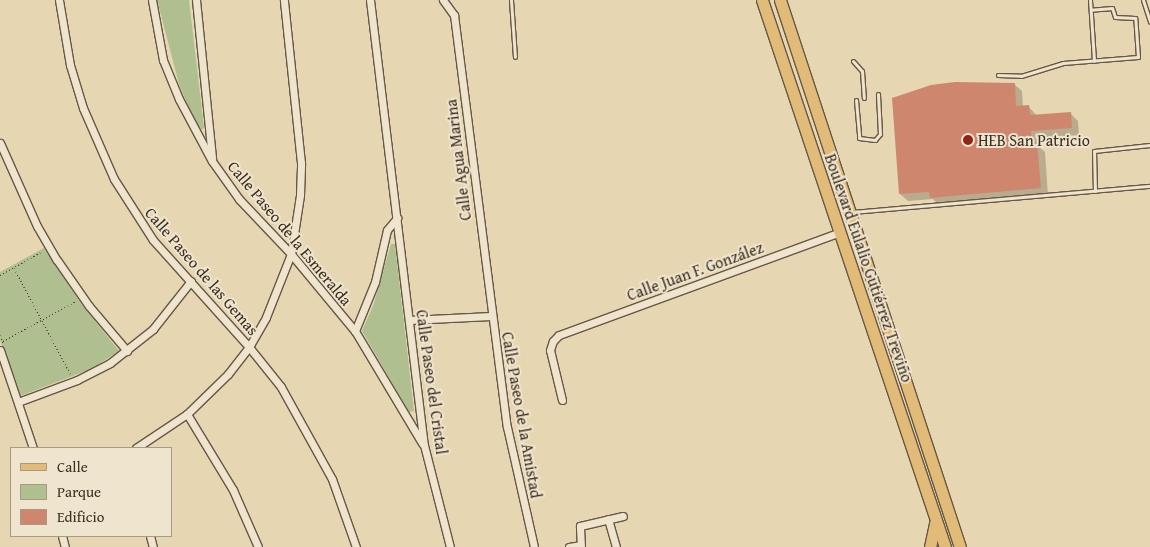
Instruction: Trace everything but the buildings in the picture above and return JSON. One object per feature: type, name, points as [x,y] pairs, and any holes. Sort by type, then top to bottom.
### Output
[{"type":"main road","name":"Boulevard Eulalio Gutiérrez Treviño","points":[[762,0],[945,547]]},
{"type":"main road","name":"Boulevard Eulalio Gutiérrez Treviño","points":[[780,0],[960,547]]},
{"type":"main road","points":[[787,20],[788,0]]},
{"type":"main road","points":[[806,133],[819,115]]},
{"type":"main road","points":[[949,513],[952,547]]},
{"type":"main road","points":[[930,547],[935,531],[934,514]]},
{"type":"street","name":"Calle Paseo de las Gemas","points":[[59,0],[70,65],[83,108],[110,171],[138,219],[249,347],[281,388],[313,440],[332,479],[356,547]]},
{"type":"street","name":"Calle Paseo de la Esmeralda","points":[[152,0],[163,60],[179,99],[212,161],[239,199],[291,254],[355,331],[424,445]]},
{"type":"street","points":[[196,0],[212,161]]},
{"type":"street","points":[[138,447],[187,414],[228,374],[249,347],[280,287],[291,254],[300,195],[301,163],[284,0]]},
{"type":"street","name":"Calle Paseo del Cristal","points":[[370,0],[424,445],[450,547]]},
{"type":"street","name":"Calle Agua Marina","points":[[446,1],[454,15],[491,316]]},
{"type":"street","points":[[0,143],[37,226],[61,267],[88,306],[127,351]]},
{"type":"street","points":[[355,331],[375,282],[387,230],[397,218]]},
{"type":"street","name":"Calle Juan F. González","points":[[562,400],[550,350],[553,341],[559,336],[840,232]]},
{"type":"street","points":[[18,402],[92,373],[127,351],[168,312],[190,281]]},
{"type":"street","points":[[409,320],[491,316]]},
{"type":"street","name":"Calle Paseo de la Amistad","points":[[491,316],[512,458],[534,547]]},
{"type":"street","points":[[3,350],[33,447]]},
{"type":"street","points":[[187,414],[233,490],[258,547]]},
{"type":"street","points":[[569,547],[580,546],[580,526],[623,516]]},
{"type":"street","points":[[608,519],[616,547]]},
{"type":"lane","points":[[511,0],[515,57]]},
{"type":"lane","points":[[1090,0],[1094,61]]},
{"type":"lane","points":[[1143,0],[1150,22]]},
{"type":"lane","points":[[998,76],[1021,76],[1051,65],[1134,59],[1140,54],[1135,18],[1116,17],[1112,8],[1091,10]]},
{"type":"lane","points":[[853,61],[862,71],[864,98]]},
{"type":"lane","points":[[856,100],[857,135],[861,140],[875,140],[880,134],[878,94]]},
{"type":"lane","points":[[1095,191],[1094,151],[1150,145]]},
{"type":"lane","points":[[851,212],[1150,186]]},
{"type":"path","points":[[0,275],[43,251],[48,259]]},
{"type":"path","points":[[14,268],[71,376]]},
{"type":"path","points":[[71,294],[79,304]]},
{"type":"path","points":[[2,341],[76,301]]},
{"type":"path","points":[[0,335],[3,350]]},
{"type":"path","points":[[63,379],[78,373]]},
{"type":"green space","points":[[157,0],[189,0],[204,128],[198,131],[179,84]]},
{"type":"green space","points":[[391,244],[395,244],[414,411],[409,412],[362,331],[373,306]]},
{"type":"green space","points":[[44,248],[80,302],[119,351],[91,369],[20,396],[0,340],[0,272]]},
{"type":"place","name":"HEB San Patricio","points":[[968,140]]}]
